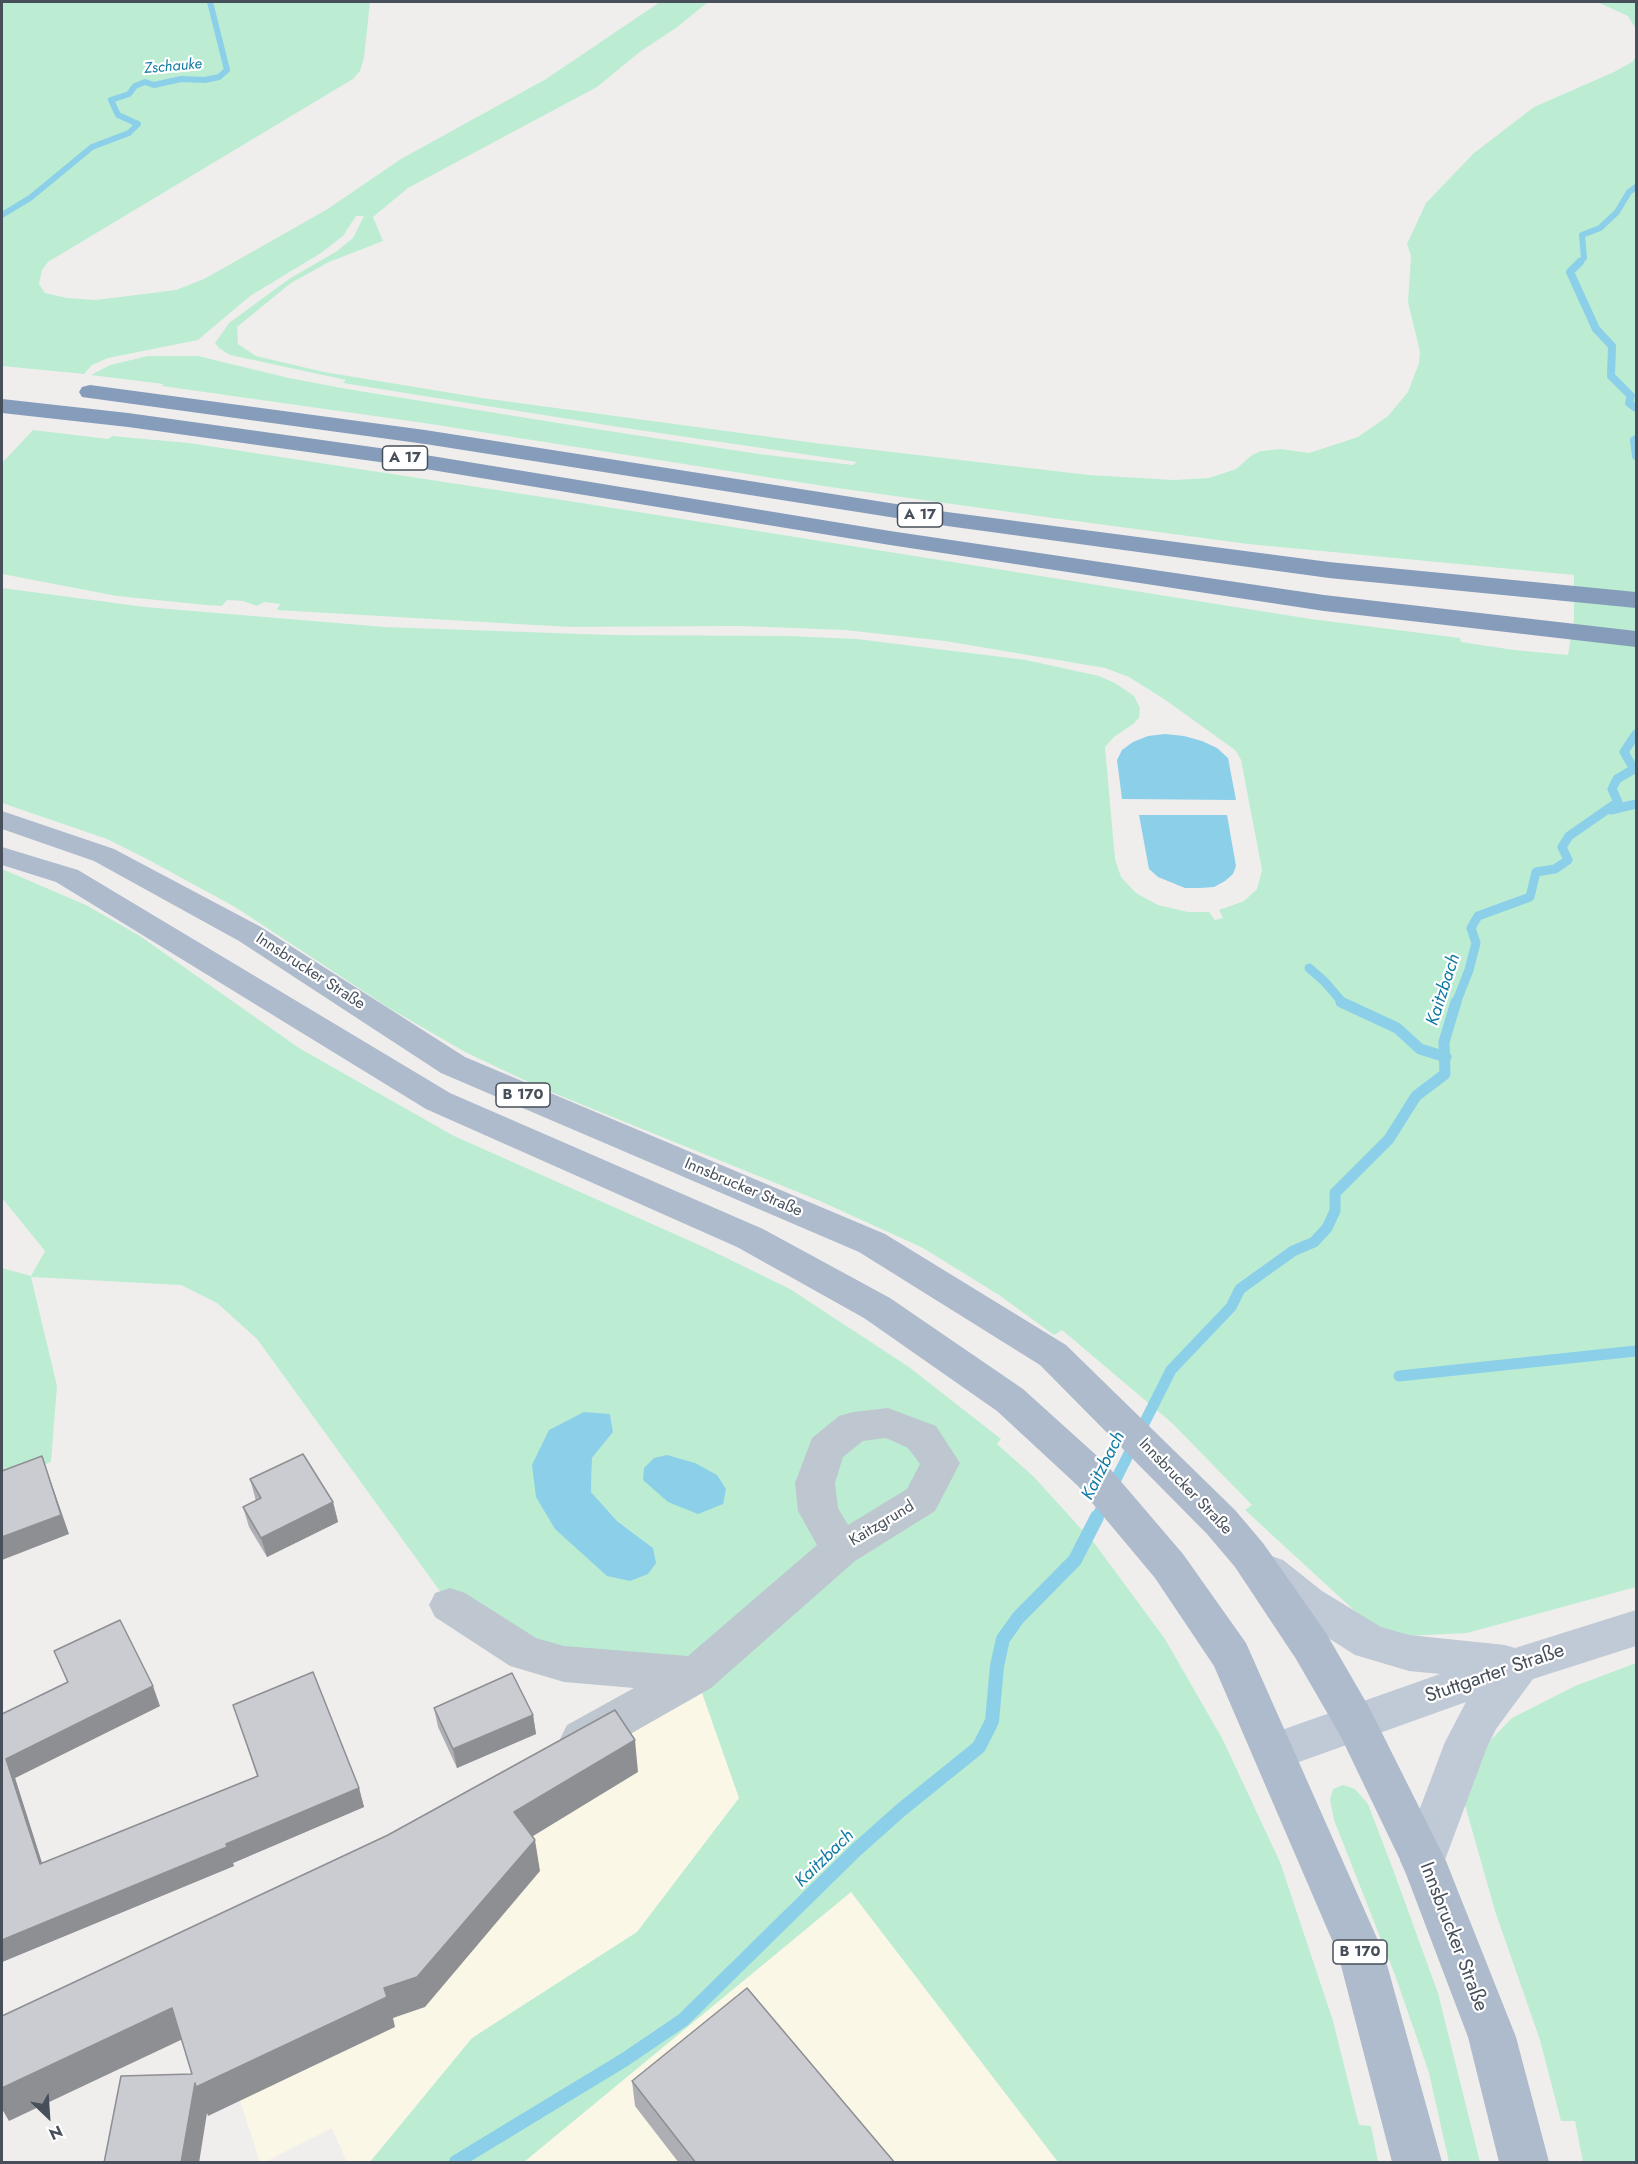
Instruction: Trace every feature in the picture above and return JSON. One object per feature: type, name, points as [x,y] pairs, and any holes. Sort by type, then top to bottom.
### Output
[{"type":"highway","name":"A 17","points":[[69,390],[425,437],[948,519],[1329,570],[1636,600]]},
{"type":"highway","name":"A 17","points":[[2,406],[128,420],[401,458],[890,538],[1324,603],[1636,639]]},
{"type":"main road","name":"Innsbrucker Straße","points":[[2,820],[104,855],[250,934],[453,1065],[872,1243],[1053,1355],[1221,1522],[1249,1555],[1311,1646],[1355,1722],[1423,1862],[1492,2037],[1524,2163]]},
{"type":"main road","name":"B 170","points":[[2,856],[66,876],[438,1101],[760,1244],[877,1308],[1010,1400],[1092,1475],[1169,1566],[1230,1656],[1361,1954],[1417,2163]]},
{"type":"main road","points":[[1249,1555],[1307,1603],[1370,1642],[1409,1653],[1519,1665]]},
{"type":"main road","name":"Stuttgarter Straße","points":[[1355,1722],[1519,1665],[1636,1628]]},
{"type":"main road","points":[[1423,1862],[1467,1742],[1481,1716],[1519,1665]]},
{"type":"main road","points":[[1274,1752],[1355,1722]]},
{"type":"street","name":"Kaitzgrund","points":[[547,1758],[696,1675],[841,1548]]},
{"type":"street","points":[[450,1605],[525,1653],[544,1659],[564,1664],[696,1675]]},
{"type":"shaded area","points":[[696,1675],[739,1798],[637,1932],[472,2038],[370,2162],[347,2162],[332,2128],[265,2162],[260,2162],[222,2045]]},
{"type":"shaded area","points":[[851,1892],[1058,2162],[524,2162]]},
{"type":"green space","points":[[2,2],[370,2],[364,58],[360,71],[353,79],[48,262],[42,270],[39,284],[45,293],[67,298],[96,300],[176,290],[204,279],[326,210],[401,159],[546,79],[660,2],[708,2],[676,28],[641,51],[597,87],[408,188],[373,217],[383,241],[329,262],[291,283],[237,327],[238,344],[256,356],[324,372],[482,398],[815,443],[1089,475],[1174,480],[1209,478],[1236,469],[1252,455],[1261,451],[1281,449],[1309,453],[1358,437],[1388,416],[1408,392],[1419,363],[1420,352],[1408,302],[1411,256],[1407,244],[1426,203],[1474,153],[1534,107],[1614,72],[1632,62],[1636,57],[1636,1587],[1467,1633],[1407,1636],[1370,1625],[1245,1510],[1252,1505],[1172,1423],[1062,1330],[1054,1335],[999,1295],[923,1248],[820,1201],[541,1088],[465,1052],[389,1008],[235,907],[147,859],[107,839],[2,803],[2,588],[145,607],[385,627],[611,635],[788,636],[857,639],[1026,660],[1099,676],[1115,683],[1134,696],[1140,708],[1139,718],[1105,747],[1115,859],[1121,877],[1136,893],[1158,905],[1188,912],[1209,912],[1215,920],[1223,918],[1219,910],[1244,901],[1257,889],[1262,870],[1241,760],[1235,750],[1164,699],[1129,677],[1105,668],[945,641],[845,630],[740,626],[569,627],[277,610],[280,604],[264,602],[257,606],[243,601],[227,600],[222,606],[117,596],[2,574],[2,463],[33,430],[108,439],[112,436],[189,443],[1311,619],[1460,638],[1461,642],[1514,650],[1568,655],[1574,619],[1574,575],[1248,544],[1053,518],[830,487],[424,423],[91,375],[110,365],[148,356],[198,356],[289,378],[347,389],[583,427],[759,454],[853,465],[857,462],[343,383],[346,380],[230,355],[219,348],[215,343],[229,323],[289,279],[337,251],[353,238],[364,216],[356,216],[343,236],[321,253],[250,296],[198,340],[108,358],[92,365],[84,374],[2,366]]},
{"type":"green space","points":[[1597,2],[1636,2],[1636,29],[1628,16]]},
{"type":"green space","points":[[2,869],[86,905],[140,936],[299,1048],[454,1136],[706,1248],[790,1289],[909,1367],[1001,1439],[997,1444],[1034,1477],[1095,1544],[1165,1639],[1223,1740],[1280,1862],[1333,2021],[1359,2125],[1371,2126],[1378,2162],[1058,2162],[851,1892],[524,2162],[370,2162],[472,2038],[637,1932],[739,1798],[696,1676],[564,1664],[450,1605],[257,1339],[217,1303],[181,1285],[31,1277],[57,1386],[51,1462],[2,1482],[2,1268],[31,1276],[45,1251],[2,1198]],"holes":[[[610,1414],[613,1432],[592,1458],[591,1492],[617,1521],[653,1548],[555,1529]]]},
{"type":"green space","points":[[1636,1663],[1636,2162],[1583,2162],[1575,2121],[1561,2121],[1540,2040],[1495,1911],[1465,1805],[1481,1750],[1512,1718],[1575,1686]]},
{"type":"green space","points":[[1343,1785],[1355,1789],[1368,1804],[1438,1993],[1480,2162],[1449,2162],[1429,2073],[1395,1975],[1334,1820],[1330,1800],[1333,1789]]},
{"type":"water","points":[[1165,734],[1202,741],[1217,748],[1228,758],[1236,800],[1122,799],[1117,760],[1122,750],[1133,742],[1148,736]]},
{"type":"water","points":[[1139,815],[1227,815],[1236,866],[1233,874],[1214,887],[1200,888],[1185,888],[1158,877],[1149,869]]},
{"type":"water","points":[[584,1412],[610,1414],[613,1432],[592,1458],[591,1492],[617,1521],[653,1548],[656,1563],[648,1574],[630,1581],[607,1576],[555,1529],[536,1497],[532,1465],[549,1430]]},
{"type":"water","points":[[667,1455],[695,1463],[717,1475],[726,1489],[723,1504],[698,1514],[668,1502],[643,1480],[644,1468],[654,1458]]},
{"type":"building","points":[[303,1454],[333,1502],[261,1538],[243,1507],[261,1498],[250,1479]]},
{"type":"building","points":[[42,1456],[61,1515],[2,1537],[2,1471]]},
{"type":"building","points":[[120,1620],[153,1686],[6,1759],[40,1864],[258,1776],[233,1705],[313,1672],[359,1788],[226,1844],[227,1847],[2,1940],[2,1714],[68,1682],[54,1651]]},
{"type":"building","points":[[512,1673],[533,1715],[453,1749],[434,1708]]},
{"type":"building","points":[[615,1710],[635,1740],[514,1812],[535,1840],[417,1977],[384,1988],[387,1997],[196,2087],[195,2083],[181,2163],[104,2163],[121,2076],[192,2074],[172,2008],[2,2088],[2,2016],[388,1835]]},
{"type":"building","points":[[747,1988],[895,2163],[696,2163],[632,2081]]},
{"type":"waterway","name":"Zschauke","points":[[2,215],[30,198],[92,147],[129,133],[138,124],[118,115],[111,100],[129,94],[135,86],[145,82],[154,85],[181,79],[205,80],[219,77],[227,70],[210,2]]},
{"type":"waterway","name":"Kaitzbach","points":[[1636,187],[1629,192],[1617,212],[1600,228],[1582,235],[1584,258],[1570,272],[1596,329],[1612,346],[1611,376],[1631,396],[1629,403],[1636,408]]},
{"type":"waterway","name":"Kaitzbach","points":[[1636,439],[1634,440],[1636,456]]},
{"type":"waterway","name":"Kaitzbach","points":[[1456,1003],[1469,970],[1476,943],[1471,928],[1478,916],[1530,897],[1536,872],[1555,869],[1568,860],[1562,847],[1569,836],[1618,802],[1612,789],[1617,779],[1634,769],[1624,752],[1636,734]]},
{"type":"waterway","points":[[1611,810],[1636,804]]},
{"type":"waterway","points":[[1309,968],[1343,1003]]},
{"type":"waterway","name":"Kaitzbach","points":[[1444,1057],[1444,1042],[1456,1002]]},
{"type":"waterway","points":[[1343,1003],[1397,1028],[1420,1049],[1444,1057]]},
{"type":"waterway","name":"Kaitzbach","points":[[1096,1519],[1171,1370],[1231,1307],[1240,1289],[1293,1251],[1314,1242],[1327,1228],[1335,1211],[1335,1193],[1389,1139],[1416,1096],[1445,1074],[1444,1057]]},
{"type":"waterway","points":[[1399,1376],[1636,1351]]},
{"type":"waterway","name":"Kaitzbach","points":[[456,2162],[624,2060],[683,2020],[855,1851],[901,1810],[979,1747],[992,1721],[997,1666],[1003,1639],[1018,1618],[1075,1560],[1097,1517]]}]
